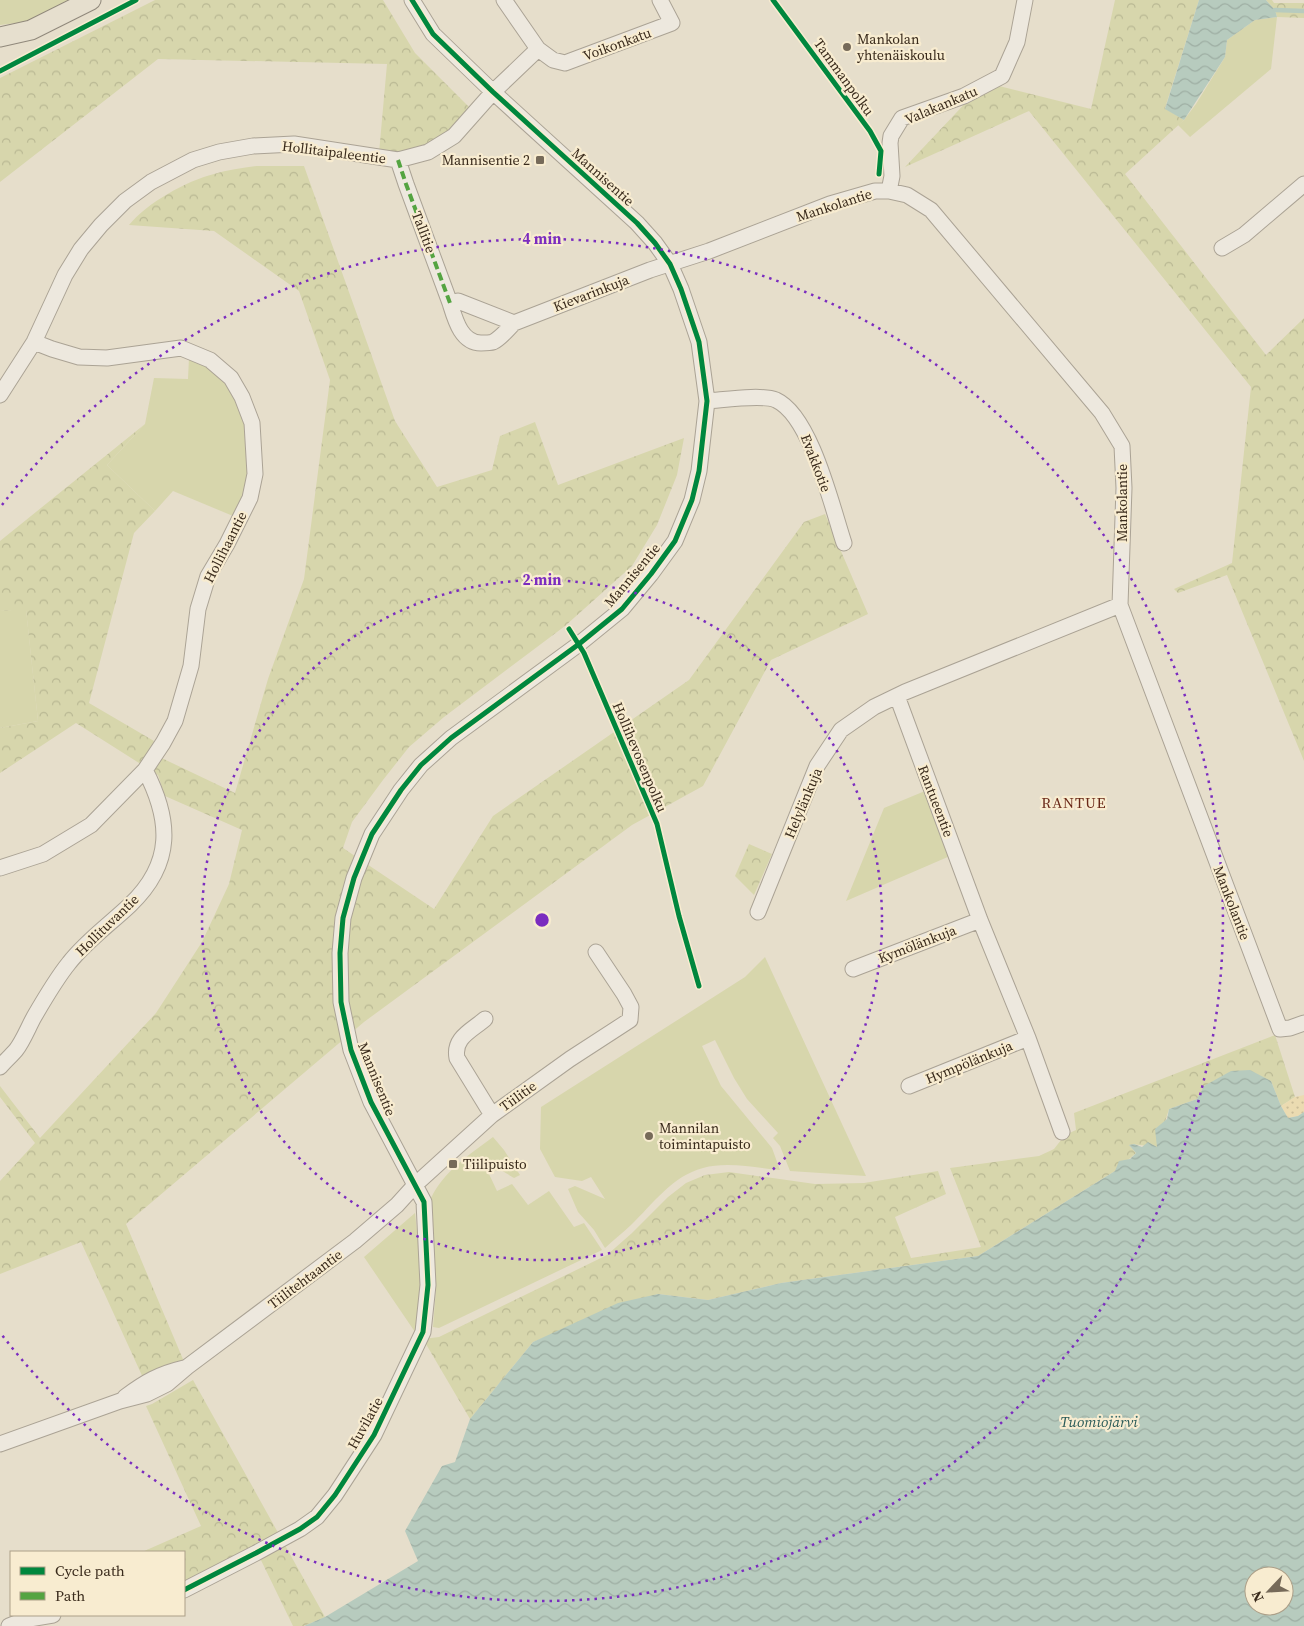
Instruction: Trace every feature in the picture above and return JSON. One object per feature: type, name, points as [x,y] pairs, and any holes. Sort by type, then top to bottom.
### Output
[{"type":"main road","points":[[0,37],[31,30],[91,0]]},
{"type":"street","name":"Mannisentie","points":[[412,0],[433,34],[493,92],[637,223],[655,243],[670,264],[681,289],[699,342],[707,401],[699,471],[692,500],[675,540],[651,574],[622,609],[579,644],[451,738],[421,765],[401,790],[372,834],[354,878],[342,927],[340,953],[341,1002],[352,1050],[371,1102],[416,1184]]},
{"type":"street","name":"Voikonkatu","points":[[504,0],[538,49],[552,60],[565,63],[672,23],[660,0]]},
{"type":"street","name":"Valakankatu","points":[[889,191],[892,176],[891,136],[902,118],[964,96],[1002,76],[1016,42],[1025,0]]},
{"type":"street","points":[[493,92],[538,49]]},
{"type":"street","name":"Hollitaipaleentie","points":[[0,395],[34,342],[65,274],[81,249],[125,201],[151,182],[192,160],[219,152],[253,146],[294,144],[398,160],[428,152],[454,136],[493,92]]},
{"type":"street","name":"Tallitie","points":[[398,160],[450,303]]},
{"type":"street","points":[[1222,248],[1244,235],[1304,184]]},
{"type":"street","name":"Mankolantie","points":[[670,264],[830,204],[875,191],[889,191],[907,195],[931,210],[1102,413],[1122,446],[1124,488],[1120,606],[1280,1029],[1304,1023]]},
{"type":"street","name":"Kievarinkuja","points":[[450,303],[463,335],[476,343],[492,343],[514,324],[650,270],[670,264]]},
{"type":"street","points":[[450,303],[458,301],[514,324]]},
{"type":"street","name":"Hollihaantie","points":[[0,868],[43,854],[91,825],[145,770],[175,721],[191,666],[198,609],[208,576],[227,544],[250,498],[255,474],[252,423],[242,397],[231,378],[210,360],[181,348],[107,358],[79,357],[34,342]]},
{"type":"street","name":"Evakkotie","points":[[707,401],[749,397],[776,400],[796,417],[810,442],[844,544]]},
{"type":"street","points":[[897,696],[1120,606]]},
{"type":"street","name":"Helylänkuja","points":[[758,912],[817,766],[841,730],[874,707],[897,696]]},
{"type":"street","name":"Rantueentie","points":[[897,696],[980,920],[1028,1038],[1062,1132]]},
{"type":"street","name":"Hollituvantie","points":[[0,1067],[16,1049],[44,1000],[69,963],[132,903],[151,881],[161,857],[165,836],[162,812],[156,791],[145,770]]},
{"type":"street","name":"Kymölänkuja","points":[[853,968],[980,920]]},
{"type":"street","name":"Tiilitie","points":[[416,1184],[492,1115],[570,1059],[630,1020],[631,1007],[596,952]]},
{"type":"street","points":[[485,1019],[458,1041],[455,1050],[457,1058],[492,1115]]},
{"type":"street","name":"Hympölänkuja","points":[[909,1086],[1028,1038]]},
{"type":"street","name":"Tiilitehtaantie","points":[[0,1444],[120,1401],[147,1394],[167,1384],[355,1241],[397,1205],[416,1184]]},
{"type":"street","name":"Huvilatie","points":[[185,1589],[286,1537],[317,1517],[335,1496],[374,1435],[423,1332],[428,1285],[426,1237],[424,1202],[416,1184]]},
{"type":"street","points":[[9,1626],[24,1620],[47,1616]]},
{"type":"green space","points":[[0,0],[72,0],[25,22],[0,25]]},
{"type":"green space","points":[[155,0],[383,0],[415,53],[472,110],[451,133],[425,148],[399,156],[379,153],[387,64],[158,59],[0,182],[0,78]]},
{"type":"green space","points":[[1115,0],[1199,0],[1165,108],[1184,120],[1125,174],[1266,355],[1304,318],[1304,761],[1227,575],[1178,593],[1174,589],[1232,563],[1251,387],[1029,111],[905,167],[989,78],[999,86],[1091,109]]},
{"type":"green space","points":[[1266,0],[1272,0],[1274,3],[1304,3],[1304,18],[1277,17],[1275,10]]},
{"type":"green space","points":[[1277,17],[1271,69],[1190,137],[1178,125],[1196,104],[1225,57],[1227,40],[1255,20]]},
{"type":"green space","points":[[256,166],[304,166],[395,421],[437,487],[492,470],[500,436],[535,422],[558,485],[684,438],[677,475],[657,525],[632,566],[565,626],[444,717],[409,747],[352,822],[343,848],[434,909],[493,816],[689,680],[804,522],[825,514],[868,614],[771,660],[703,786],[632,825],[364,1022],[126,1224],[185,1364],[144,1380],[81,1242],[0,1274],[0,1181],[35,1143],[0,1097],[0,1086],[40,1138],[156,1013],[202,942],[229,884],[242,830],[165,796],[158,775],[76,723],[0,773],[0,728],[38,721],[26,610],[0,611],[0,541],[145,424],[107,465],[155,511],[134,533],[89,703],[154,741],[149,752],[235,793],[268,679],[304,579],[330,380],[299,291],[214,231],[129,225],[156,201],[180,187],[203,177]]},
{"type":"green space","points":[[189,358],[207,364],[227,381],[247,424],[250,473],[244,497],[233,516],[173,491],[155,511],[107,465],[145,424],[154,378],[188,379]]},
{"type":"green space","points":[[26,609],[38,721],[0,728],[0,611]]},
{"type":"green space","points":[[925,791],[950,856],[846,901],[884,808]]},
{"type":"green space","points":[[749,844],[772,854],[754,895],[735,876]]},
{"type":"green space","points":[[765,957],[866,1176],[790,1171],[780,1146],[773,1138],[778,1133],[747,1099],[715,1040],[702,1046],[721,1086],[772,1148],[780,1170],[722,1165],[692,1172],[672,1184],[605,1248],[594,1230],[578,1212],[568,1189],[575,1186],[605,1199],[591,1177],[582,1181],[555,1177],[540,1149],[541,1107],[745,977]]},
{"type":"green space","points":[[1275,1035],[1295,1097],[1281,1106],[1271,1081],[1204,1086],[1197,1099],[1169,1109],[1157,1147],[1129,1145],[1136,1153],[1115,1171],[978,1256],[781,1283],[708,1300],[658,1294],[533,1342],[470,1419],[423,1339],[439,1337],[607,1255],[668,1197],[686,1183],[705,1175],[729,1172],[815,1184],[864,1183],[938,1171],[946,1194],[895,1217],[911,1258],[981,1247],[950,1168],[1039,1156],[1054,1149],[1065,1135],[1076,1130],[1074,1113]]},
{"type":"green space","points":[[493,1137],[520,1175],[514,1178],[499,1169],[489,1174],[497,1191],[512,1184],[528,1205],[549,1191],[574,1227],[584,1223],[602,1250],[439,1328],[433,1327],[436,1288],[431,1198],[436,1188],[450,1171]]},
{"type":"green space","points":[[415,1213],[423,1286],[415,1332],[364,1257]]},
{"type":"green space","points":[[193,1380],[325,1617],[304,1626],[293,1626],[257,1552],[185,1588],[185,1551],[144,1551],[201,1526],[146,1406]]},
{"type":"sand","points":[[1304,1095],[1304,1112],[1298,1116],[1288,1118],[1281,1106],[1295,1097]]},
{"type":"water","points":[[1199,0],[1266,0],[1275,10],[1277,17],[1255,20],[1227,40],[1225,57],[1184,120],[1165,109]]},
{"type":"water","name":"Tuomiojärvi","points":[[1250,1070],[1271,1081],[1288,1118],[1298,1116],[1304,1112],[1304,1626],[304,1626],[325,1617],[418,1561],[405,1531],[442,1466],[455,1462],[470,1419],[533,1342],[618,1303],[658,1294],[708,1300],[781,1283],[978,1256],[1115,1171],[1119,1161],[1130,1159],[1136,1153],[1129,1145],[1134,1144],[1142,1147],[1148,1142],[1157,1147],[1155,1129],[1167,1119],[1169,1109],[1197,1099],[1204,1086],[1231,1071]]},
{"type":"waterway","points":[[1275,10],[1304,11]]},
{"type":"marked path","points":[[398,160],[450,303]]},
{"type":"cycle path","points":[[0,71],[136,0]]},
{"type":"cycle path","points":[[185,1589],[300,1529],[317,1517],[335,1495],[374,1435],[423,1332],[428,1285],[424,1202],[371,1102],[351,1050],[341,1002],[340,953],[343,918],[354,878],[372,834],[401,790],[421,765],[451,738],[579,644],[622,609],[675,541],[692,500],[699,471],[707,401],[699,342],[681,289],[670,264],[637,223],[493,92],[433,34],[412,0]]},
{"type":"cycle path","name":"Tammanpolku","points":[[773,0],[870,131],[881,151],[879,174]]},
{"type":"cycle path","name":"Hollihevosenpolku","points":[[569,629],[584,653],[657,824],[679,916],[699,986]]},
{"type":"place","name":"Mankolan yhtenäiskoulu","points":[[847,47]]},
{"type":"place","name":"Mannisentie 2","points":[[540,160]]},
{"type":"place","name":"Mannilan toimintapuisto","points":[[649,1136]]},
{"type":"place","name":"Tiilipuisto","points":[[453,1164]]},
{"type":"district","name":"RANTUE","points":[[1074,803]]}]
